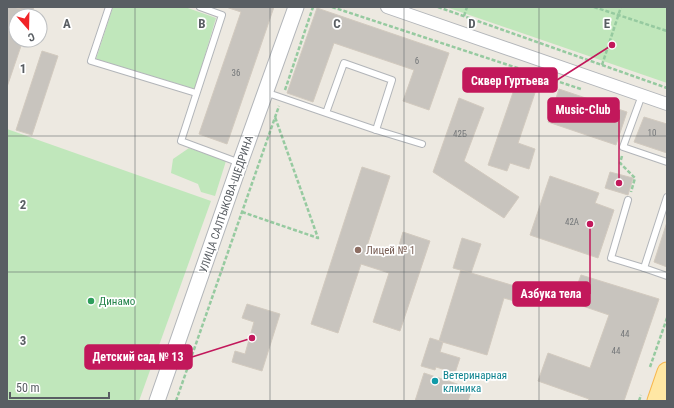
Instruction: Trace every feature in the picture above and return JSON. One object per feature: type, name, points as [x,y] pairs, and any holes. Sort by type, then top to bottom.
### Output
[{"type":"main road","points":[[649,397],[658,372]]},
{"type":"street","name":"УЛИЦА САЛТЫКОВА-ЩЕДРИНА","points":[[157,401],[240,162],[296,7]]},
{"type":"street","points":[[387,7],[667,104]]},
{"type":"lane","points":[[109,7],[91,61],[196,93]]},
{"type":"lane","points":[[200,7],[222,15],[181,141],[240,162]]},
{"type":"lane","points":[[326,113],[344,63],[392,80],[376,130]]},
{"type":"lane","points":[[265,92],[422,144]]},
{"type":"lane","points":[[642,95],[623,147],[667,162]]},
{"type":"lane","points":[[644,268],[667,197]]},
{"type":"lane","points":[[628,200],[612,258],[667,276]]},
{"type":"path","points":[[176,401],[314,7]]},
{"type":"path","points":[[332,7],[585,90]]},
{"type":"path","points":[[438,7],[667,88]]},
{"type":"path","points":[[464,16],[467,7]]},
{"type":"path","points":[[594,7],[667,31]]},
{"type":"path","points":[[602,65],[621,7]]},
{"type":"path","points":[[242,212],[318,238],[275,117]]},
{"type":"path","points":[[623,147],[620,162],[635,178],[628,200]]},
{"type":"path","points":[[658,372],[667,318]]},
{"type":"path","points":[[639,401],[649,397]]},
{"type":"green space","points":[[113,7],[185,7],[216,18],[195,89],[96,59]]},
{"type":"green space","points":[[446,7],[667,7],[667,83]]},
{"type":"green space","name":"Динамо","points":[[7,129],[211,201],[139,401],[7,401]]},
{"type":"green space","points":[[189,148],[226,161],[215,196],[201,192],[198,184],[171,173],[173,159]]},
{"type":"building","points":[[7,7],[14,7],[17,8],[8,8],[8,48],[20,48],[7,87]]},
{"type":"building","points":[[14,7],[34,7],[34,8]]},
{"type":"building","points":[[226,7],[274,7],[227,144],[199,134],[241,12]]},
{"type":"building","points":[[317,8],[449,53],[429,110],[403,101],[414,70],[334,43],[313,102],[287,93]]},
{"type":"building","points":[[42,51],[58,56],[32,135],[16,130]]},
{"type":"building","points":[[518,78],[538,84],[518,143],[535,149],[529,169],[510,163],[507,171],[488,165]]},
{"type":"building","points":[[559,89],[627,112],[616,145],[548,122]]},
{"type":"building","points":[[459,98],[484,108],[464,161],[519,197],[504,218],[433,172]]},
{"type":"building","points":[[644,117],[667,124],[667,153],[634,142]]},
{"type":"building","name":"Лицей № 1","points":[[362,167],[390,176],[367,246],[396,255],[403,232],[430,241],[400,331],[373,322],[389,273],[361,264],[338,333],[311,324]]},
{"type":"building","points":[[610,172],[633,178],[628,195],[605,188]]},
{"type":"building","points":[[550,176],[599,193],[595,203],[614,210],[598,258],[530,235]]},
{"type":"building","points":[[667,222],[667,267],[654,262]]},
{"type":"building","points":[[462,238],[481,244],[471,273],[453,268]]},
{"type":"building","points":[[461,270],[518,287],[514,301],[504,298],[487,355],[439,341]]},
{"type":"building","points":[[581,275],[659,299],[624,401],[588,401],[589,399],[538,381],[548,353],[590,368],[609,315],[571,302]]},
{"type":"building","points":[[247,304],[280,314],[262,371],[232,362],[235,351],[245,354],[254,322],[242,318]]},
{"type":"building","points":[[430,338],[443,342],[440,352],[460,358],[455,373],[436,367],[435,370],[421,366]]},
{"type":"building","name":"Ветеринарная клиника","points":[[424,373],[472,389],[468,401],[415,401]]},
{"type":"place","name":"Сквер Гуртьева","points":[[612,45]]},
{"type":"place","name":"Music-Club","points":[[619,183]]},
{"type":"place","name":"Азбука тела","points":[[590,224]]},
{"type":"place","name":"Лицей № 1","points":[[358,250]]},
{"type":"place","name":"Динамо","points":[[91,301]]},
{"type":"place","name":"Детский сад № 13","points":[[252,338]]},
{"type":"place","name":"Ветеринарная клиника","points":[[435,381]]}]
